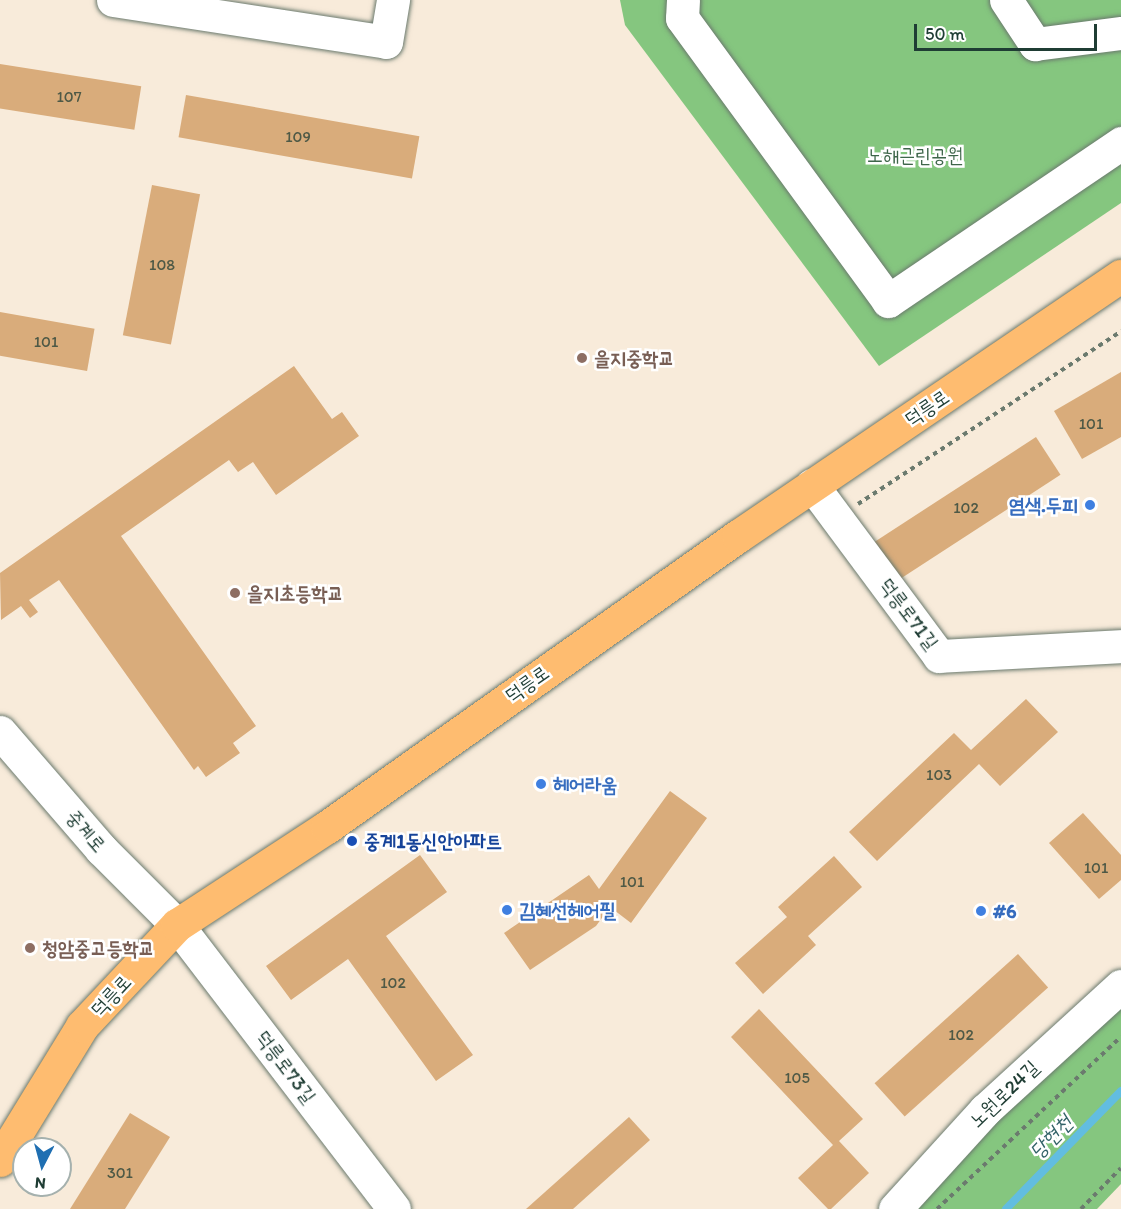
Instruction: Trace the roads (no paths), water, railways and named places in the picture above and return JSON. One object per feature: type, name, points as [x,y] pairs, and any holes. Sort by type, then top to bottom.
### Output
[{"type":"main road","name":"덕릉로","points":[[0,1160],[82,1026],[177,925],[327,827],[812,485],[1121,276]]},
{"type":"street","points":[[113,0],[386,42],[393,0]]},
{"type":"street","points":[[683,0],[682,18],[888,301],[1121,142]]},
{"type":"street","points":[[1006,0],[1035,44],[1121,33]]},
{"type":"street","name":"덕릉로71길","points":[[812,485],[939,656],[1121,646]]},
{"type":"street","name":"중계로","points":[[0,732],[101,849],[177,925]]},
{"type":"street","name":"덕릉로73길","points":[[177,925],[394,1209]]},
{"type":"street","name":"노원로24길","points":[[895,1209],[985,1110],[1121,986]]},
{"type":"waterway","name":"당현천","points":[[1006,1209],[1121,1091]]},
{"type":"place","name":"을지중학교","points":[[582,358]]},
{"type":"place","name":"염색.두피","points":[[1090,505]]},
{"type":"place","name":"을지초등학교","points":[[235,593]]},
{"type":"place","name":"헤어라움","points":[[541,784]]},
{"type":"place","name":"중계1동신안아파트","points":[[352,841]]},
{"type":"place","name":"김혜선헤어필","points":[[507,910]]},
{"type":"place","name":"#6","points":[[981,911]]},
{"type":"place","name":"청암중고등학교","points":[[30,948]]},
{"type":"park label","name":"노해근린공원","points":[[915,155]]}]
